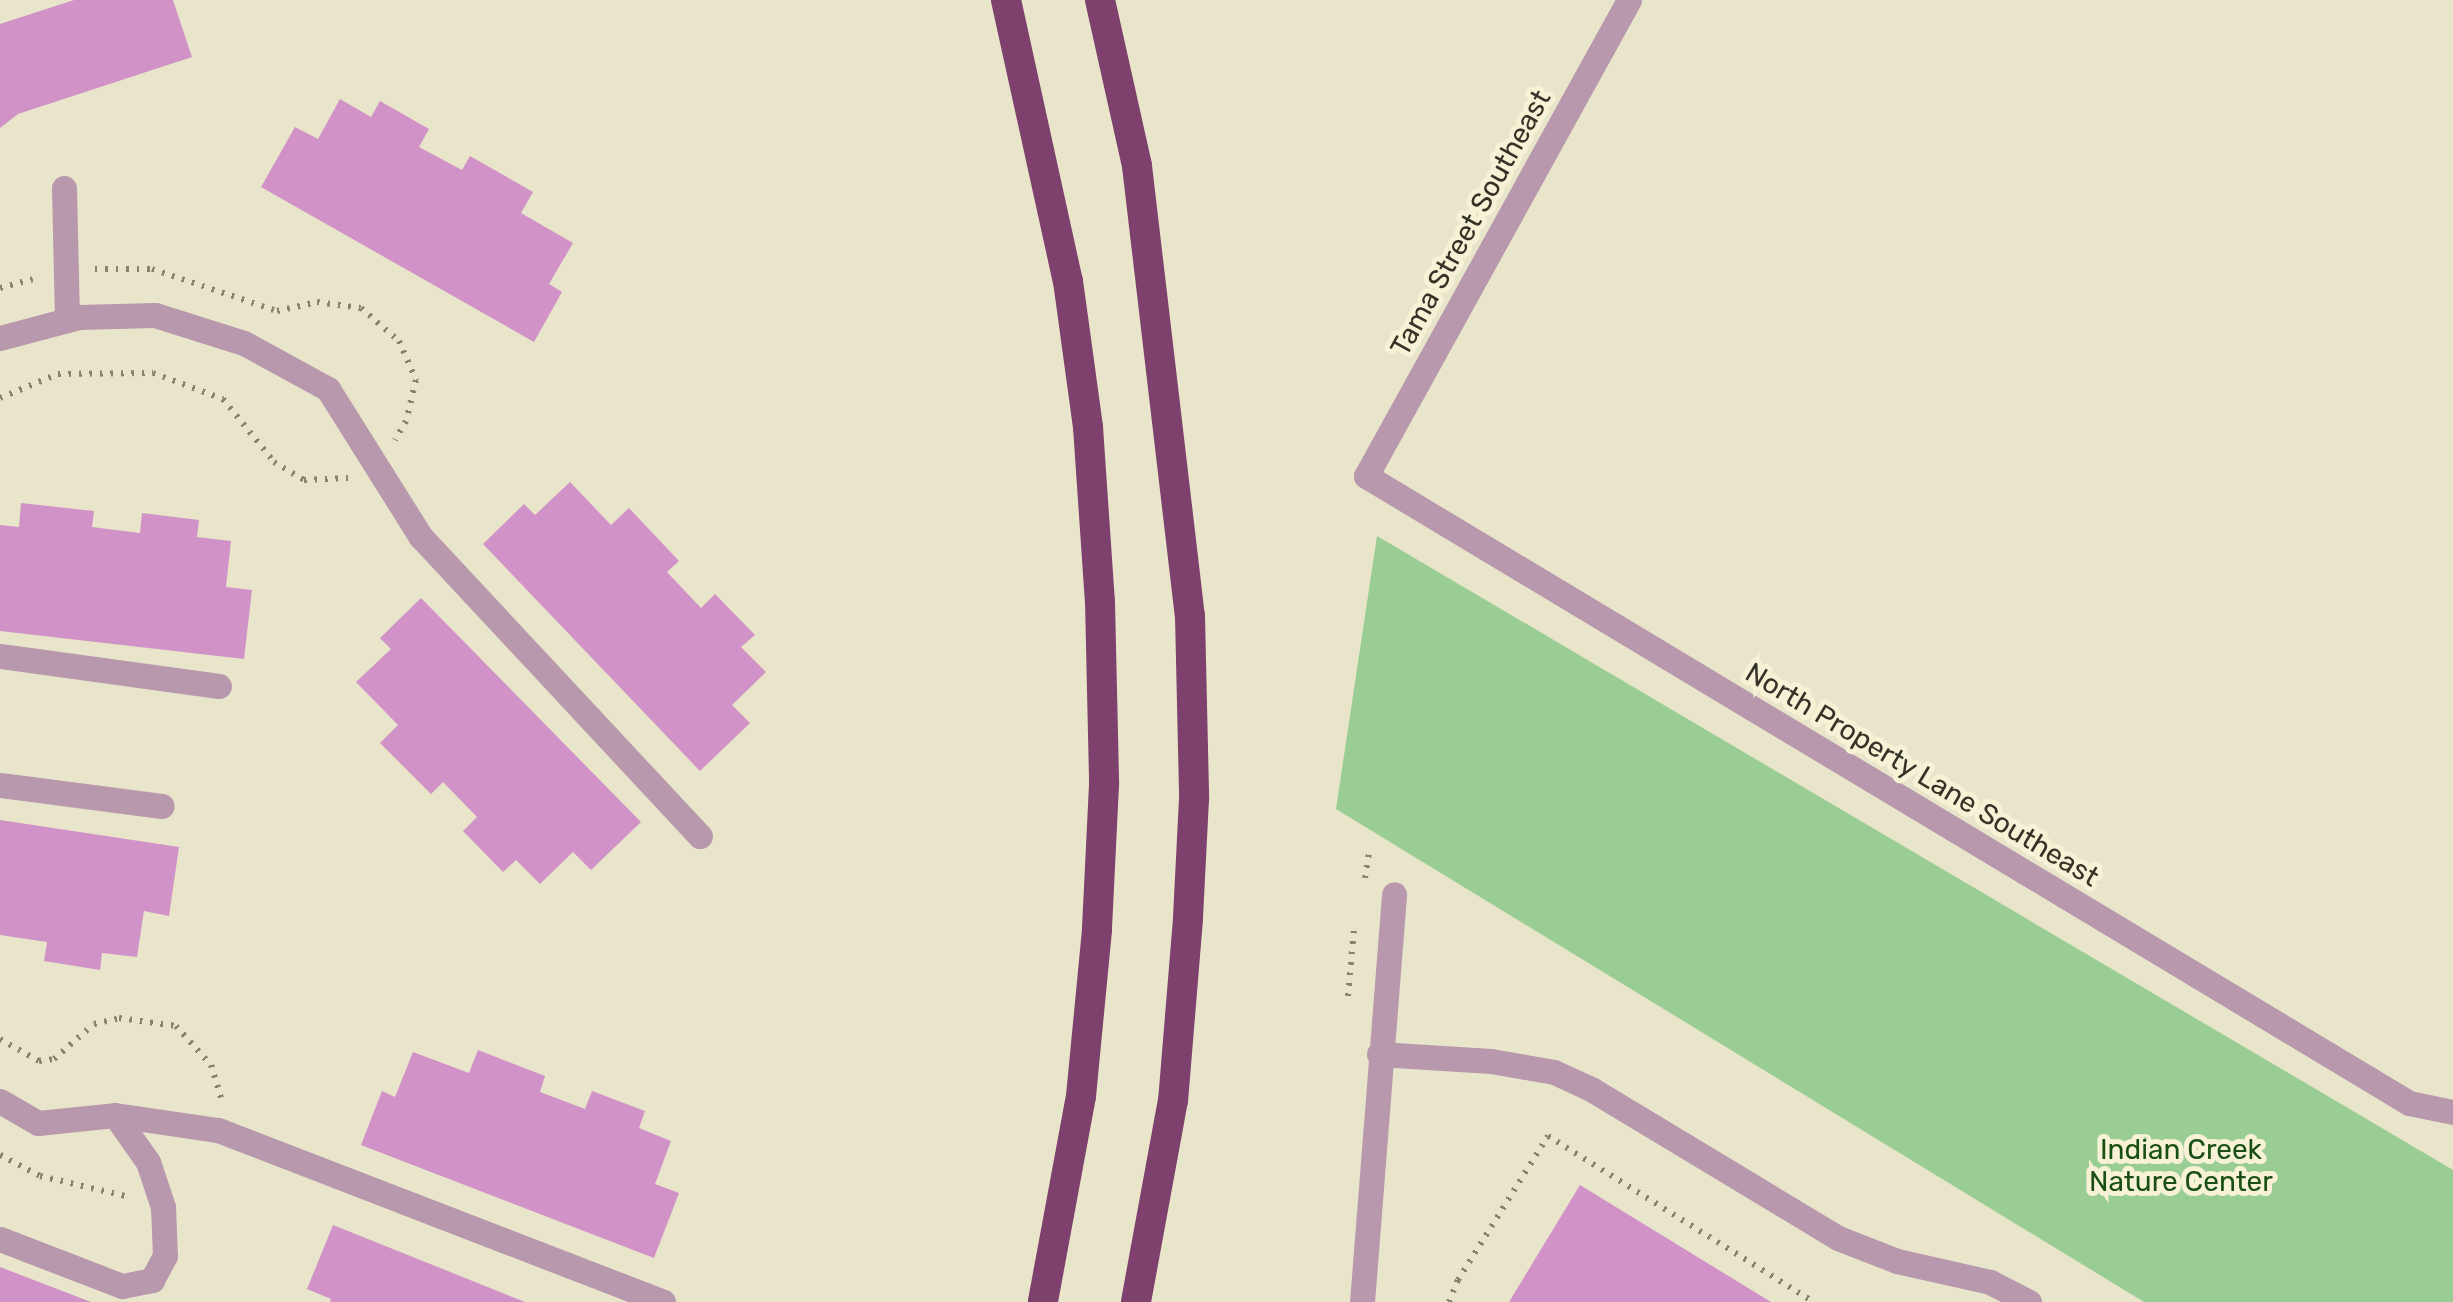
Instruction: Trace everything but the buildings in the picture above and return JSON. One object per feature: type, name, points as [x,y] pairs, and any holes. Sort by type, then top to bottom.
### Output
[{"type":"highway","points":[[1006,0],[1068,282],[1088,427],[1100,602],[1104,785],[1097,930],[1080,1096],[1043,1302]]},
{"type":"highway","points":[[1100,0],[1137,166],[1190,616],[1194,799],[1185,955],[1173,1100],[1136,1302]]},
{"type":"street","name":"Tama Street Southeast","points":[[1366,476],[1629,0]]},
{"type":"street","points":[[64,188],[67,320]]},
{"type":"street","points":[[0,338],[67,320],[155,315],[244,343],[328,388],[421,537],[700,836]]},
{"type":"street","name":"North Property Lane Southeast","points":[[1366,476],[2409,1103],[2453,1112]]},
{"type":"street","points":[[0,656],[219,686]]},
{"type":"street","points":[[0,784],[162,806]]},
{"type":"street","points":[[1362,1302],[1378,1054],[1394,894]]},
{"type":"street","points":[[1378,1054],[1491,1060],[1554,1072],[1592,1089],[1838,1238],[1897,1262],[1990,1282],[2029,1302]]},
{"type":"street","points":[[0,1101],[38,1123],[115,1115],[218,1130],[663,1302]]},
{"type":"street","points":[[0,1239],[122,1286],[152,1280],[164,1256],[164,1208],[148,1162],[115,1115]]},
{"type":"path","points":[[1449,1302],[1458,1280],[1548,1136],[1814,1302]]},
{"type":"green space","name":"Indian Creek Nature Center","points":[[1377,536],[2453,1170],[2453,1302],[2144,1302],[1336,809]]}]
